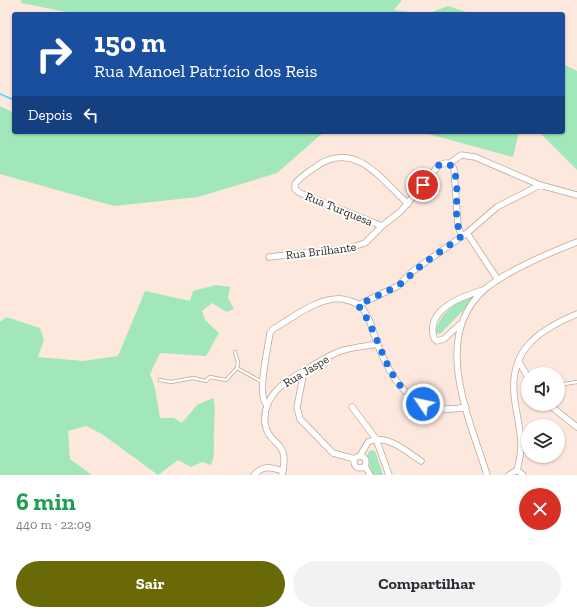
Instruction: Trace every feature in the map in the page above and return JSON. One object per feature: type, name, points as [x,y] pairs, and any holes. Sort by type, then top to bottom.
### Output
[{"type":"street","name":"Rua Brilhante","points":[[269,257],[361,246],[408,204],[439,165],[446,163],[450,164],[461,155],[475,157],[540,185],[577,195]]},
{"type":"street","name":"Rua Turquesa","points":[[382,226],[297,191],[294,186],[297,181],[317,166],[335,158],[347,158],[366,164],[408,204]]},
{"type":"street","points":[[450,164],[454,169],[458,226],[498,280]]},
{"type":"street","points":[[358,305],[398,286],[423,264],[464,234],[497,207],[540,185]]},
{"type":"street","points":[[484,290],[460,323],[444,339],[437,340],[434,338],[433,326],[439,313],[455,301],[484,290],[498,280],[577,242]]},
{"type":"street","points":[[254,475],[260,469],[265,467],[282,473],[284,454],[282,448],[266,429],[266,404],[264,401],[263,382],[270,333],[273,329],[320,303],[343,299],[358,305],[369,321],[383,357],[395,379],[408,395],[416,401],[431,407],[443,409],[466,407]]},
{"type":"street","points":[[509,475],[517,470],[522,446],[513,391],[518,362],[528,343],[534,337],[548,328],[577,314]]},
{"type":"street","points":[[460,323],[456,342],[457,358],[466,407],[488,475]]},
{"type":"street","name":"Rua Jaspe","points":[[266,404],[283,383],[304,371],[344,350],[378,344]]},
{"type":"street","points":[[518,362],[521,367]]},
{"type":"street","points":[[304,371],[297,407],[300,419],[333,453],[365,459],[358,475]]},
{"type":"street","points":[[352,407],[376,439],[389,475]]},
{"type":"street","points":[[557,411],[577,427]]},
{"type":"street","points":[[370,475],[362,467],[354,465],[368,442],[376,439],[384,440],[393,444],[421,461]]},
{"type":"street","points":[[517,470],[523,475]]},
{"type":"lane","points":[[160,380],[171,382],[193,378],[206,381],[210,377],[226,380],[237,368],[238,362],[235,352]]},
{"type":"lane","points":[[237,368],[263,382]]},
{"type":"lane","points":[[565,384],[577,382]]},
{"type":"green space","points":[[21,0],[402,0],[394,10],[408,12],[67,12],[21,3]]},
{"type":"green space","points":[[448,6],[466,12],[432,12]]},
{"type":"green space","points":[[565,65],[577,71],[577,170],[541,134],[565,134]]},
{"type":"green space","points":[[0,106],[12,112],[12,134],[322,134],[277,173],[198,197],[114,206],[0,174]]},
{"type":"green space","points":[[428,134],[519,134],[513,157]]},
{"type":"green space","points":[[216,285],[230,287],[228,298],[234,309],[227,312],[212,303],[202,311],[205,320],[219,333],[206,356],[160,353],[150,374],[155,388],[160,418],[174,418],[182,423],[197,405],[213,398],[215,411],[214,452],[211,465],[202,462],[191,467],[178,460],[158,475],[102,434],[86,426],[68,431],[70,459],[92,475],[0,475],[0,322],[6,317],[40,328],[44,340],[38,357],[83,361],[118,356],[145,291],[190,301],[193,291]]},
{"type":"green space","points":[[478,295],[440,334],[436,333],[437,326],[445,313],[458,303]]},
{"type":"green space","points":[[373,450],[376,453],[383,475],[373,475],[367,457],[368,452]]},
{"type":"waterway","points":[[0,94],[12,99]]},
{"type":"route","points":[[423,185],[439,165],[446,163],[452,166],[454,169],[456,183],[458,226],[462,236],[413,271],[391,291],[358,305],[369,321],[383,357],[395,379],[408,395],[423,404]]}]
